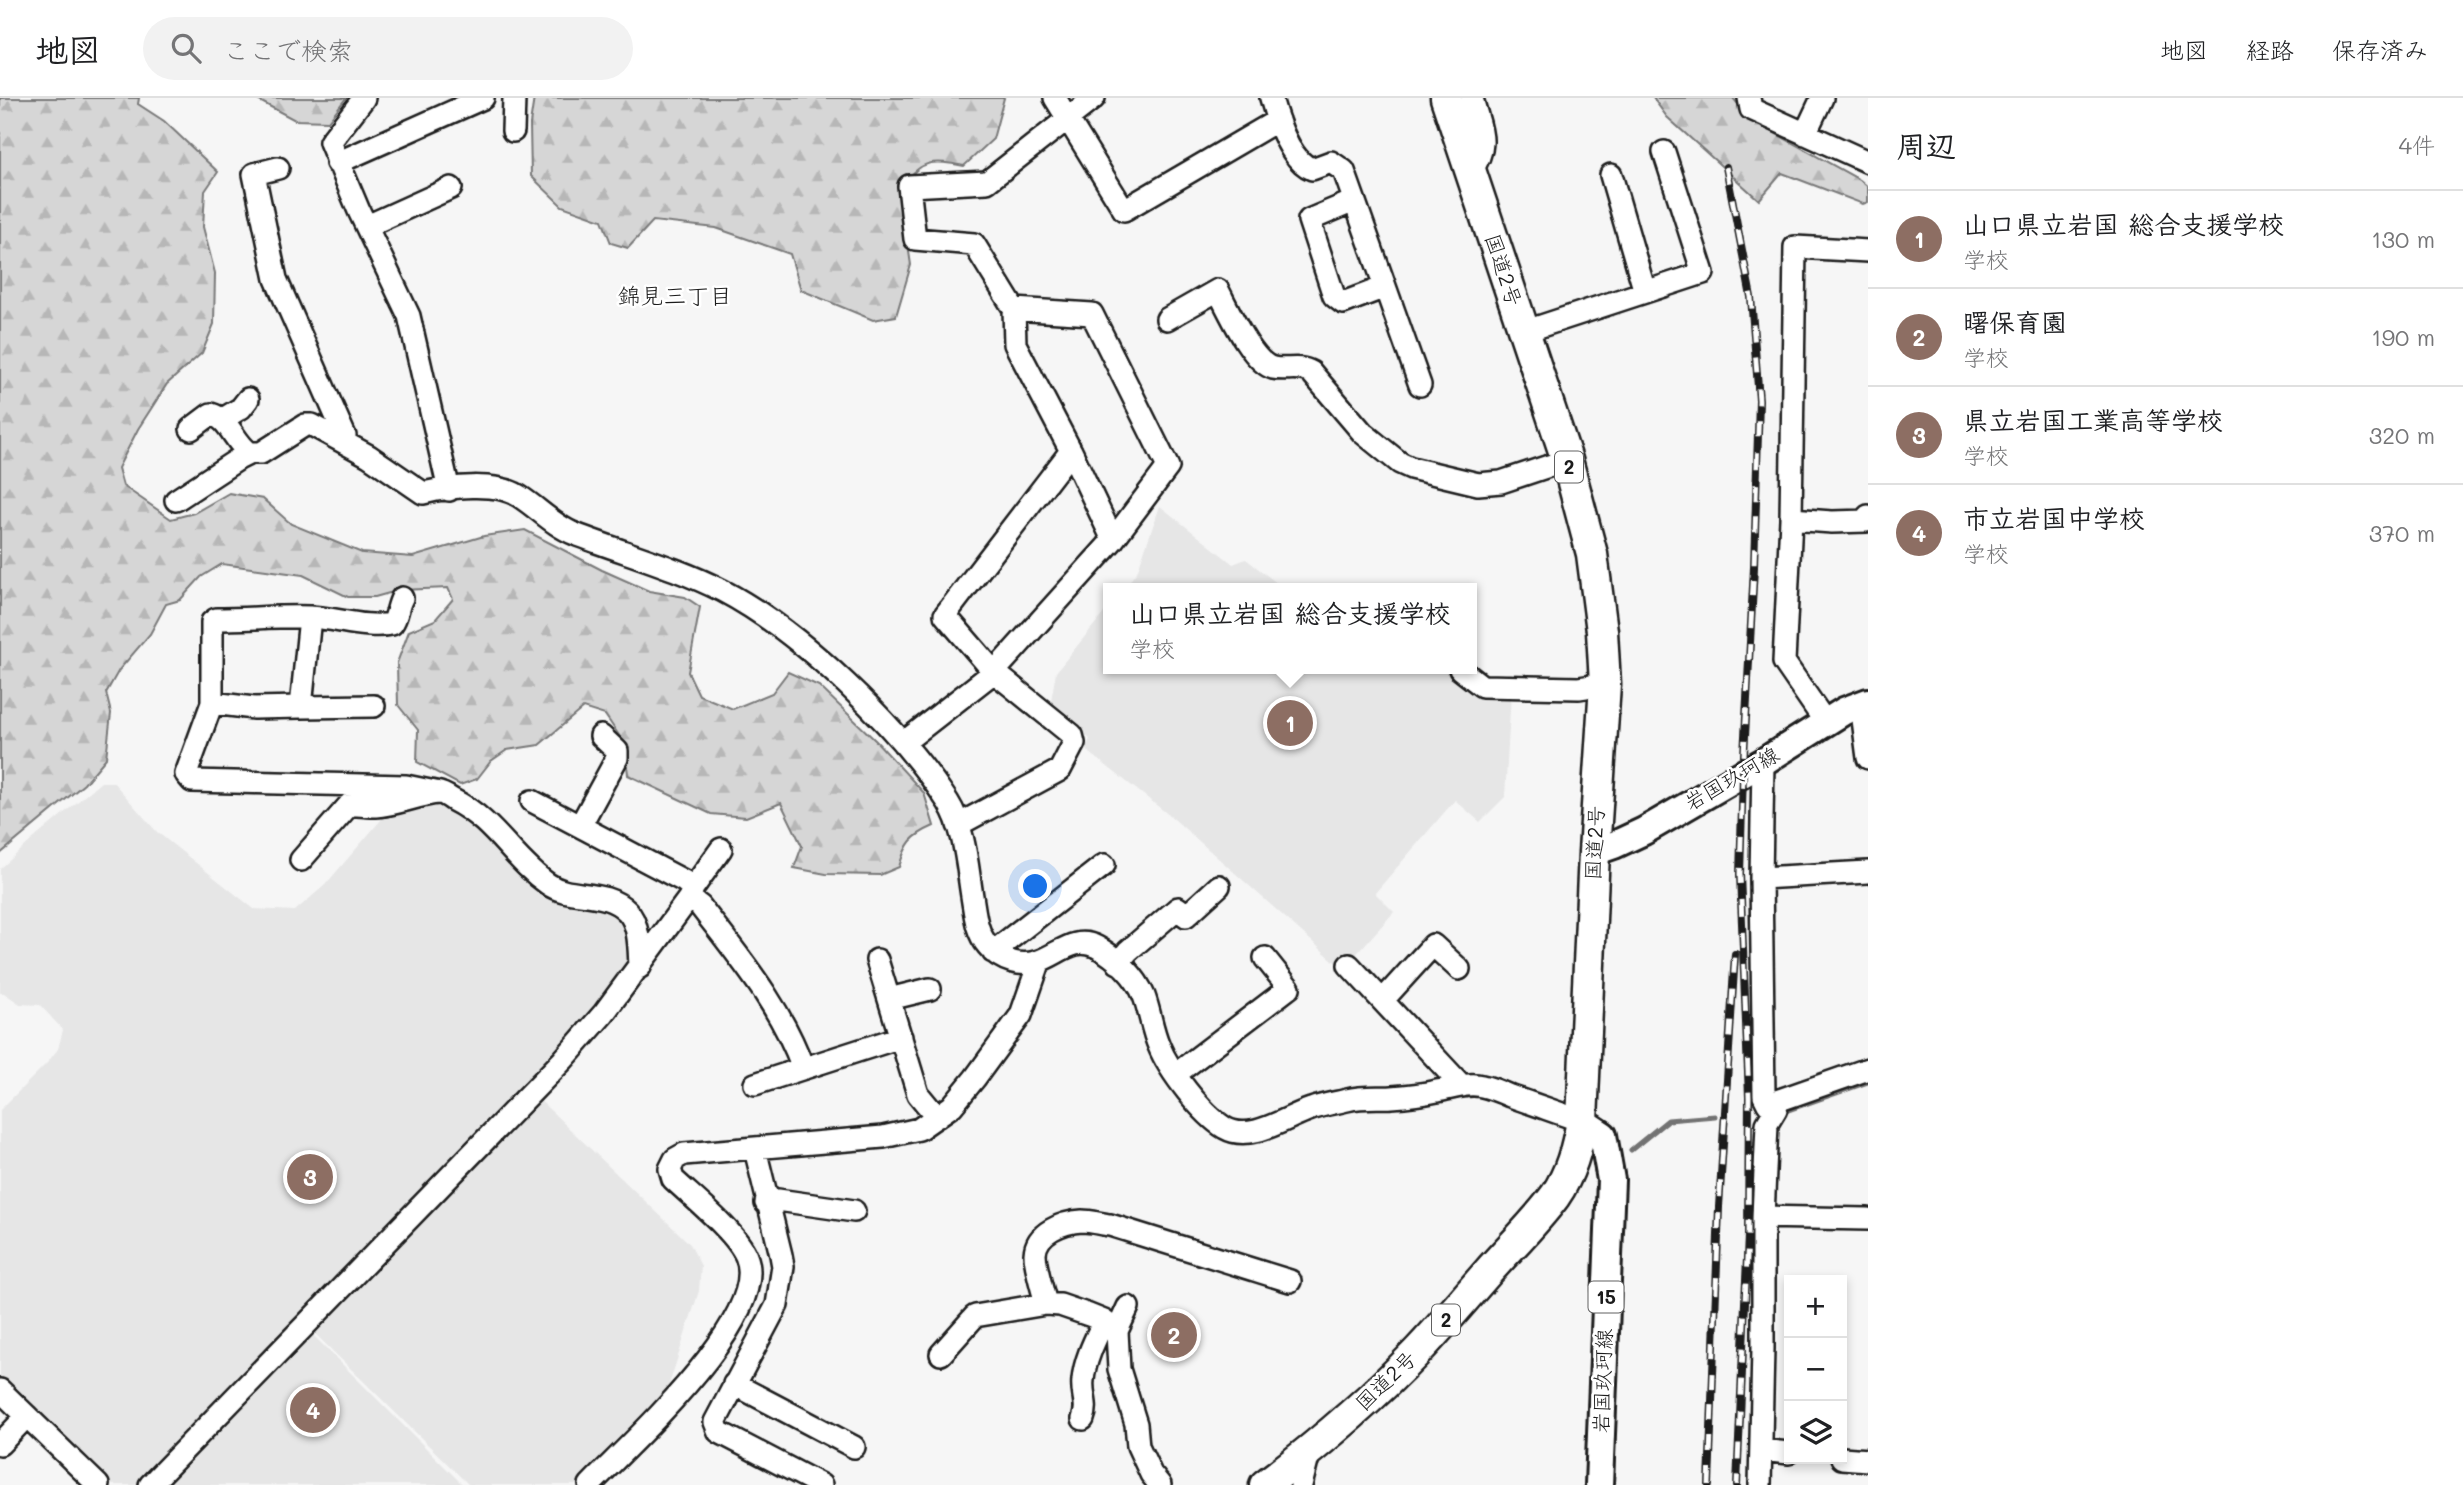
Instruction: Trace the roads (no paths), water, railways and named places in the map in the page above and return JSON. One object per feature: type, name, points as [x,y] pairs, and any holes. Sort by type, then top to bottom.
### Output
[{"type":"highway","name":"国道2号","points":[[1265,1485],[1372,1396],[1418,1351],[1556,1195],[1576,1153],[1582,1121],[1594,852],[1605,684],[1602,631],[1592,554],[1567,460],[1446,98]]},
{"type":"main road","name":"岩国玖珂線","points":[[1594,852],[1644,831],[1826,723],[1865,703]]},
{"type":"main road","name":"岩国玖珂線","points":[[1582,1121],[1603,1135],[1611,1180],[1598,1485]]},
{"type":"street","points":[[364,98],[330,142],[337,163],[409,316],[449,490]]},
{"type":"street","points":[[337,163],[482,98]]},
{"type":"street","points":[[513,131],[514,98]]},
{"type":"street","points":[[1055,98],[1125,210],[1278,120]]},
{"type":"street","points":[[1094,98],[987,182],[909,186],[915,239],[974,244],[1014,309],[1015,344],[1071,451],[1113,540]]},
{"type":"street","points":[[1271,98],[1282,132],[1303,166],[1312,169],[1331,162],[1344,171],[1420,385]]},
{"type":"street","points":[[1470,173],[1481,157],[1483,139],[1472,98]]},
{"type":"street","points":[[1749,98],[1751,109],[1868,162]]},
{"type":"street","points":[[1805,134],[1822,98]]},
{"type":"street","points":[[1523,332],[1703,273],[1664,152]]},
{"type":"street","points":[[278,168],[254,174],[275,279],[345,436],[344,442]]},
{"type":"street","points":[[1611,175],[1645,292]]},
{"type":"street","points":[[367,226],[451,188]]},
{"type":"street","points":[[1354,201],[1308,220],[1334,296],[1343,303],[1385,287]]},
{"type":"street","points":[[1826,723],[1784,662],[1791,519],[1796,247],[1868,251]]},
{"type":"street","points":[[1167,319],[1218,290],[1245,340],[1262,362],[1272,368],[1304,368],[1311,372],[1363,433],[1400,463],[1411,468],[1478,484],[1502,482],[1567,460]]},
{"type":"street","points":[[903,743],[994,672],[1113,540],[1168,467],[1093,313],[1014,309]]},
{"type":"street","points":[[223,419],[241,408],[247,399]]},
{"type":"street","points":[[191,429],[211,414],[223,419],[243,448],[250,453]]},
{"type":"street","points":[[176,500],[250,453],[261,453],[305,425],[312,425],[344,442],[423,493],[503,488],[569,532],[687,574],[725,592],[765,617],[812,654],[903,743],[950,806],[964,848],[977,924],[983,939],[993,952],[1007,961],[1025,965],[1039,963],[1080,943],[1096,947],[1118,963],[1138,983],[1160,1049],[1176,1074],[1200,1107],[1232,1132],[1251,1131],[1274,1125],[1306,1110],[1351,1099],[1368,1096],[1389,1097],[1479,1085],[1582,1121]]},
{"type":"street","points":[[958,825],[1060,770],[1074,743],[1072,735],[994,672],[945,615],[1071,451]]},
{"type":"street","points":[[1791,519],[1844,522],[1867,521],[1868,516]]},
{"type":"street","points":[[402,598],[398,604],[397,617],[392,624],[376,627],[346,620],[310,617],[216,619],[212,622],[212,703],[186,774],[192,781],[406,786],[440,793],[457,801],[492,827],[530,869],[550,886],[593,894],[618,903],[630,913],[636,924],[640,967]]},
{"type":"street","points":[[301,707],[310,617]]},
{"type":"street","points":[[1466,674],[1482,686],[1578,688],[1605,684]]},
{"type":"street","points":[[212,703],[254,708],[374,706]]},
{"type":"street","points":[[1865,703],[1868,758]]},
{"type":"street","points":[[580,827],[617,758],[617,751],[601,736]]},
{"type":"street","points":[[1760,1485],[1763,1217],[1773,1111],[1765,1096],[1761,878],[1763,762]]},
{"type":"street","points":[[301,860],[350,804],[377,806],[440,793]]},
{"type":"street","points":[[532,801],[684,881],[699,906],[775,1007],[794,1043],[803,1068]]},
{"type":"street","points":[[150,1485],[562,1060],[640,967],[721,849]]},
{"type":"street","points":[[993,952],[1104,865]]},
{"type":"street","points":[[1761,878],[1868,872]]},
{"type":"street","points":[[1118,963],[1178,908],[1185,916],[1219,886]]},
{"type":"street","points":[[1383,1000],[1433,945],[1459,969]]},
{"type":"street","points":[[1176,1074],[1289,988],[1265,958]]},
{"type":"street","points":[[877,960],[918,1094],[937,1117]]},
{"type":"street","points":[[590,1485],[705,1365],[749,1291],[751,1277],[747,1257],[738,1242],[673,1179],[670,1169],[676,1159],[684,1154],[883,1137],[919,1129],[952,1106],[1021,1015],[1039,963]]},
{"type":"street","points":[[1349,965],[1462,1086]]},
{"type":"street","points":[[889,999],[930,989]]},
{"type":"street","points":[[755,1084],[901,1037]]},
{"type":"street","points":[[1773,1111],[1868,1069]]},
{"type":"street","points":[[755,1149],[783,1266],[777,1305],[715,1422],[719,1432],[821,1485]]},
{"type":"street","points":[[766,1203],[778,1200],[854,1211]]},
{"type":"street","points":[[1763,1217],[1868,1219]]},
{"type":"street","points":[[1046,1304],[1035,1254],[1040,1241],[1046,1233],[1058,1226],[1082,1221],[1110,1225],[1290,1280]]},
{"type":"street","points":[[941,1354],[975,1316],[1046,1304],[1060,1305],[1110,1326]]},
{"type":"street","points":[[1083,1419],[1087,1410],[1082,1389],[1083,1377],[1090,1353],[1128,1307]]},
{"type":"street","points":[[1110,1326],[1136,1424],[1138,1446],[1151,1474],[1160,1485]]},
{"type":"street","points":[[734,1384],[854,1447]]},
{"type":"street","points":[[0,1390],[98,1485]]},
{"type":"street","points":[[0,1444],[27,1416]]},
{"type":"street","points":[[1301,1485],[1310,1450]]},
{"type":"street","points":[[1760,1450],[1784,1452]]},
{"type":"street","points":[[1847,1458],[1868,1460]]},
{"type":"waterway","points":[[1780,1113],[1868,1082]]},
{"type":"waterway","points":[[1631,1150],[1668,1120],[1715,1116]]},
{"type":"railway","points":[[1726,167],[1751,297],[1759,400],[1740,874],[1749,1097],[1748,1235],[1737,1485]]},
{"type":"railway","points":[[1709,1485],[1719,1207],[1735,954]]},
{"type":"place","name":"山口県立岩国 総合支援学校","points":[[1290,723]]},
{"type":"place","name":"県立岩国工業高等学校","points":[[310,1177]]},
{"type":"place","name":"曙保育園","points":[[1174,1335]]},
{"type":"place","name":"市立岩国中学校","points":[[313,1410]]},
{"type":"district","name":"錦見三丁目","points":[[675,296]]}]
